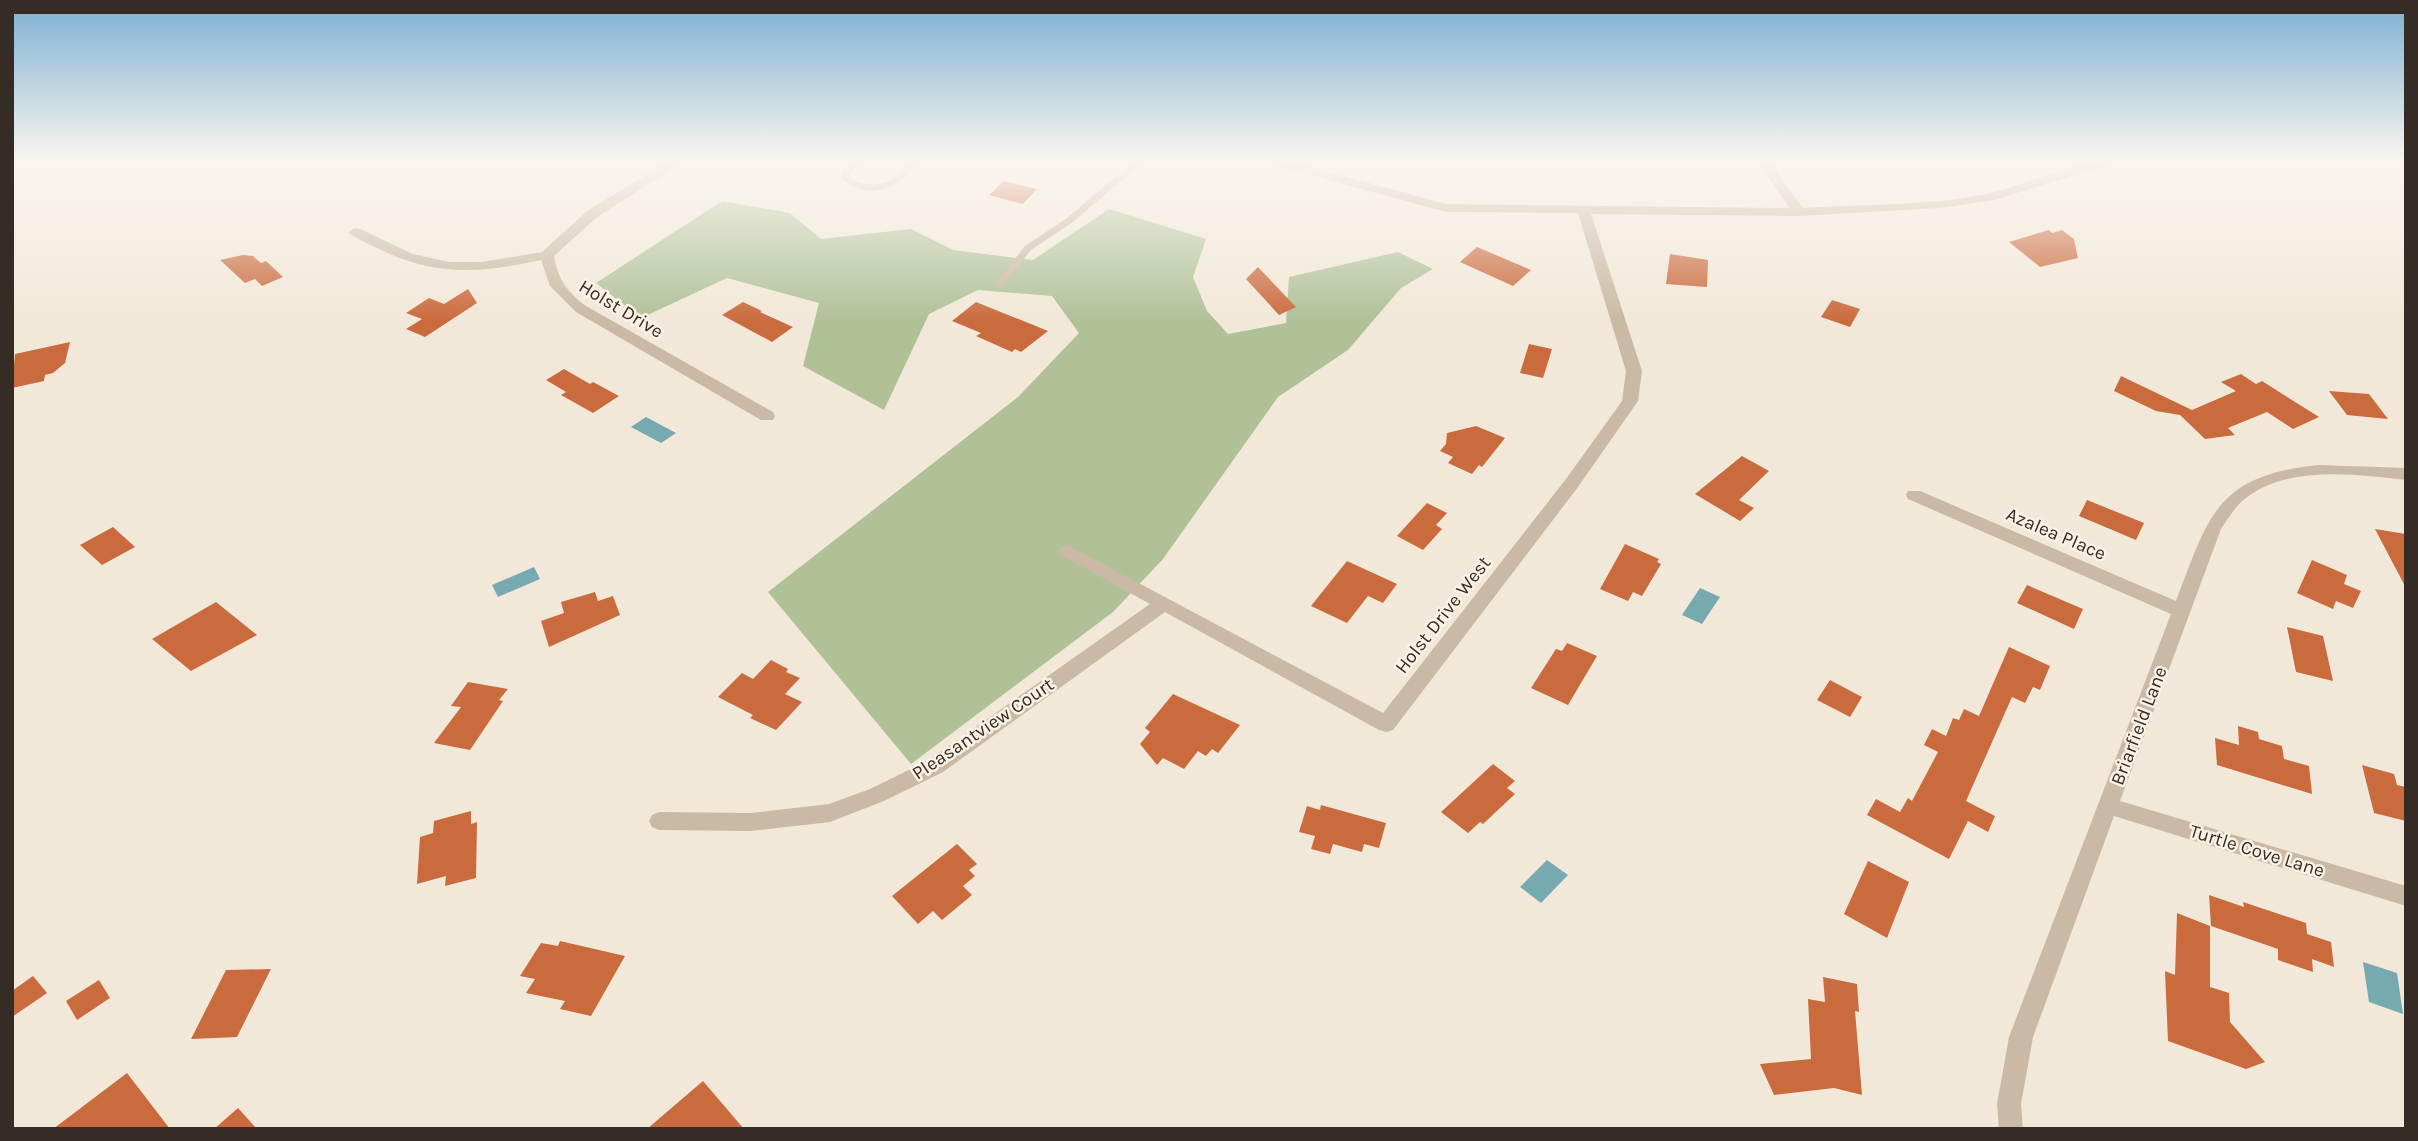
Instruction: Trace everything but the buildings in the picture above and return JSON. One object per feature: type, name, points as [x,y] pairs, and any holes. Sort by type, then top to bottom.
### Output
[{"type":"street","points":[[355,232],[416,260],[446,267],[474,267],[547,255],[570,229],[588,214]]},
{"type":"street","name":"Holst Drive West","points":[[1067,551],[1386,724],[1572,483],[1630,401],[1634,371],[1585,214]]},
{"type":"street","name":"Holst Drive","points":[[547,255],[550,274],[561,295],[767,416]]},
{"type":"street","name":"Briarfield Lane","points":[[2011,1129],[2009,1104],[2021,1037],[2213,527],[2237,496],[2278,475],[2334,469],[2406,474]]},
{"type":"street","name":"Azalea Place","points":[[1914,495],[2182,611]]},
{"type":"street","name":"Pleasantview Court","points":[[659,821],[750,822],[830,813],[877,796],[936,766],[1164,604]]},
{"type":"street","name":"Turtle Cove Lane","points":[[2109,806],[2406,896]]},
{"type":"lane","points":[[999,285],[1028,248],[1077,214]]},
{"type":"green space","points":[[702,214],[791,214],[821,239],[911,229],[953,250],[1033,260],[1101,214],[1126,214],[1206,239],[1193,277],[1207,311],[1228,334],[1286,323],[1289,277],[1398,252],[1433,269],[1401,288],[1348,350],[1278,397],[1163,559],[1113,612],[911,764],[768,592],[1018,397],[1079,333],[1052,296],[978,290],[929,314],[884,410],[803,366],[819,303],[727,278],[641,318],[596,283]]},
{"type":"water","points":[[646,417],[676,433],[661,443],[631,427]]},
{"type":"water","points":[[534,567],[540,579],[498,597],[492,585]]},
{"type":"water","points":[[1700,588],[1720,597],[1702,624],[1682,615]]},
{"type":"water","points":[[1547,860],[1568,875],[1541,903],[1520,887]]},
{"type":"water","points":[[2363,962],[2397,973],[2403,1014],[2369,1002]]}]
